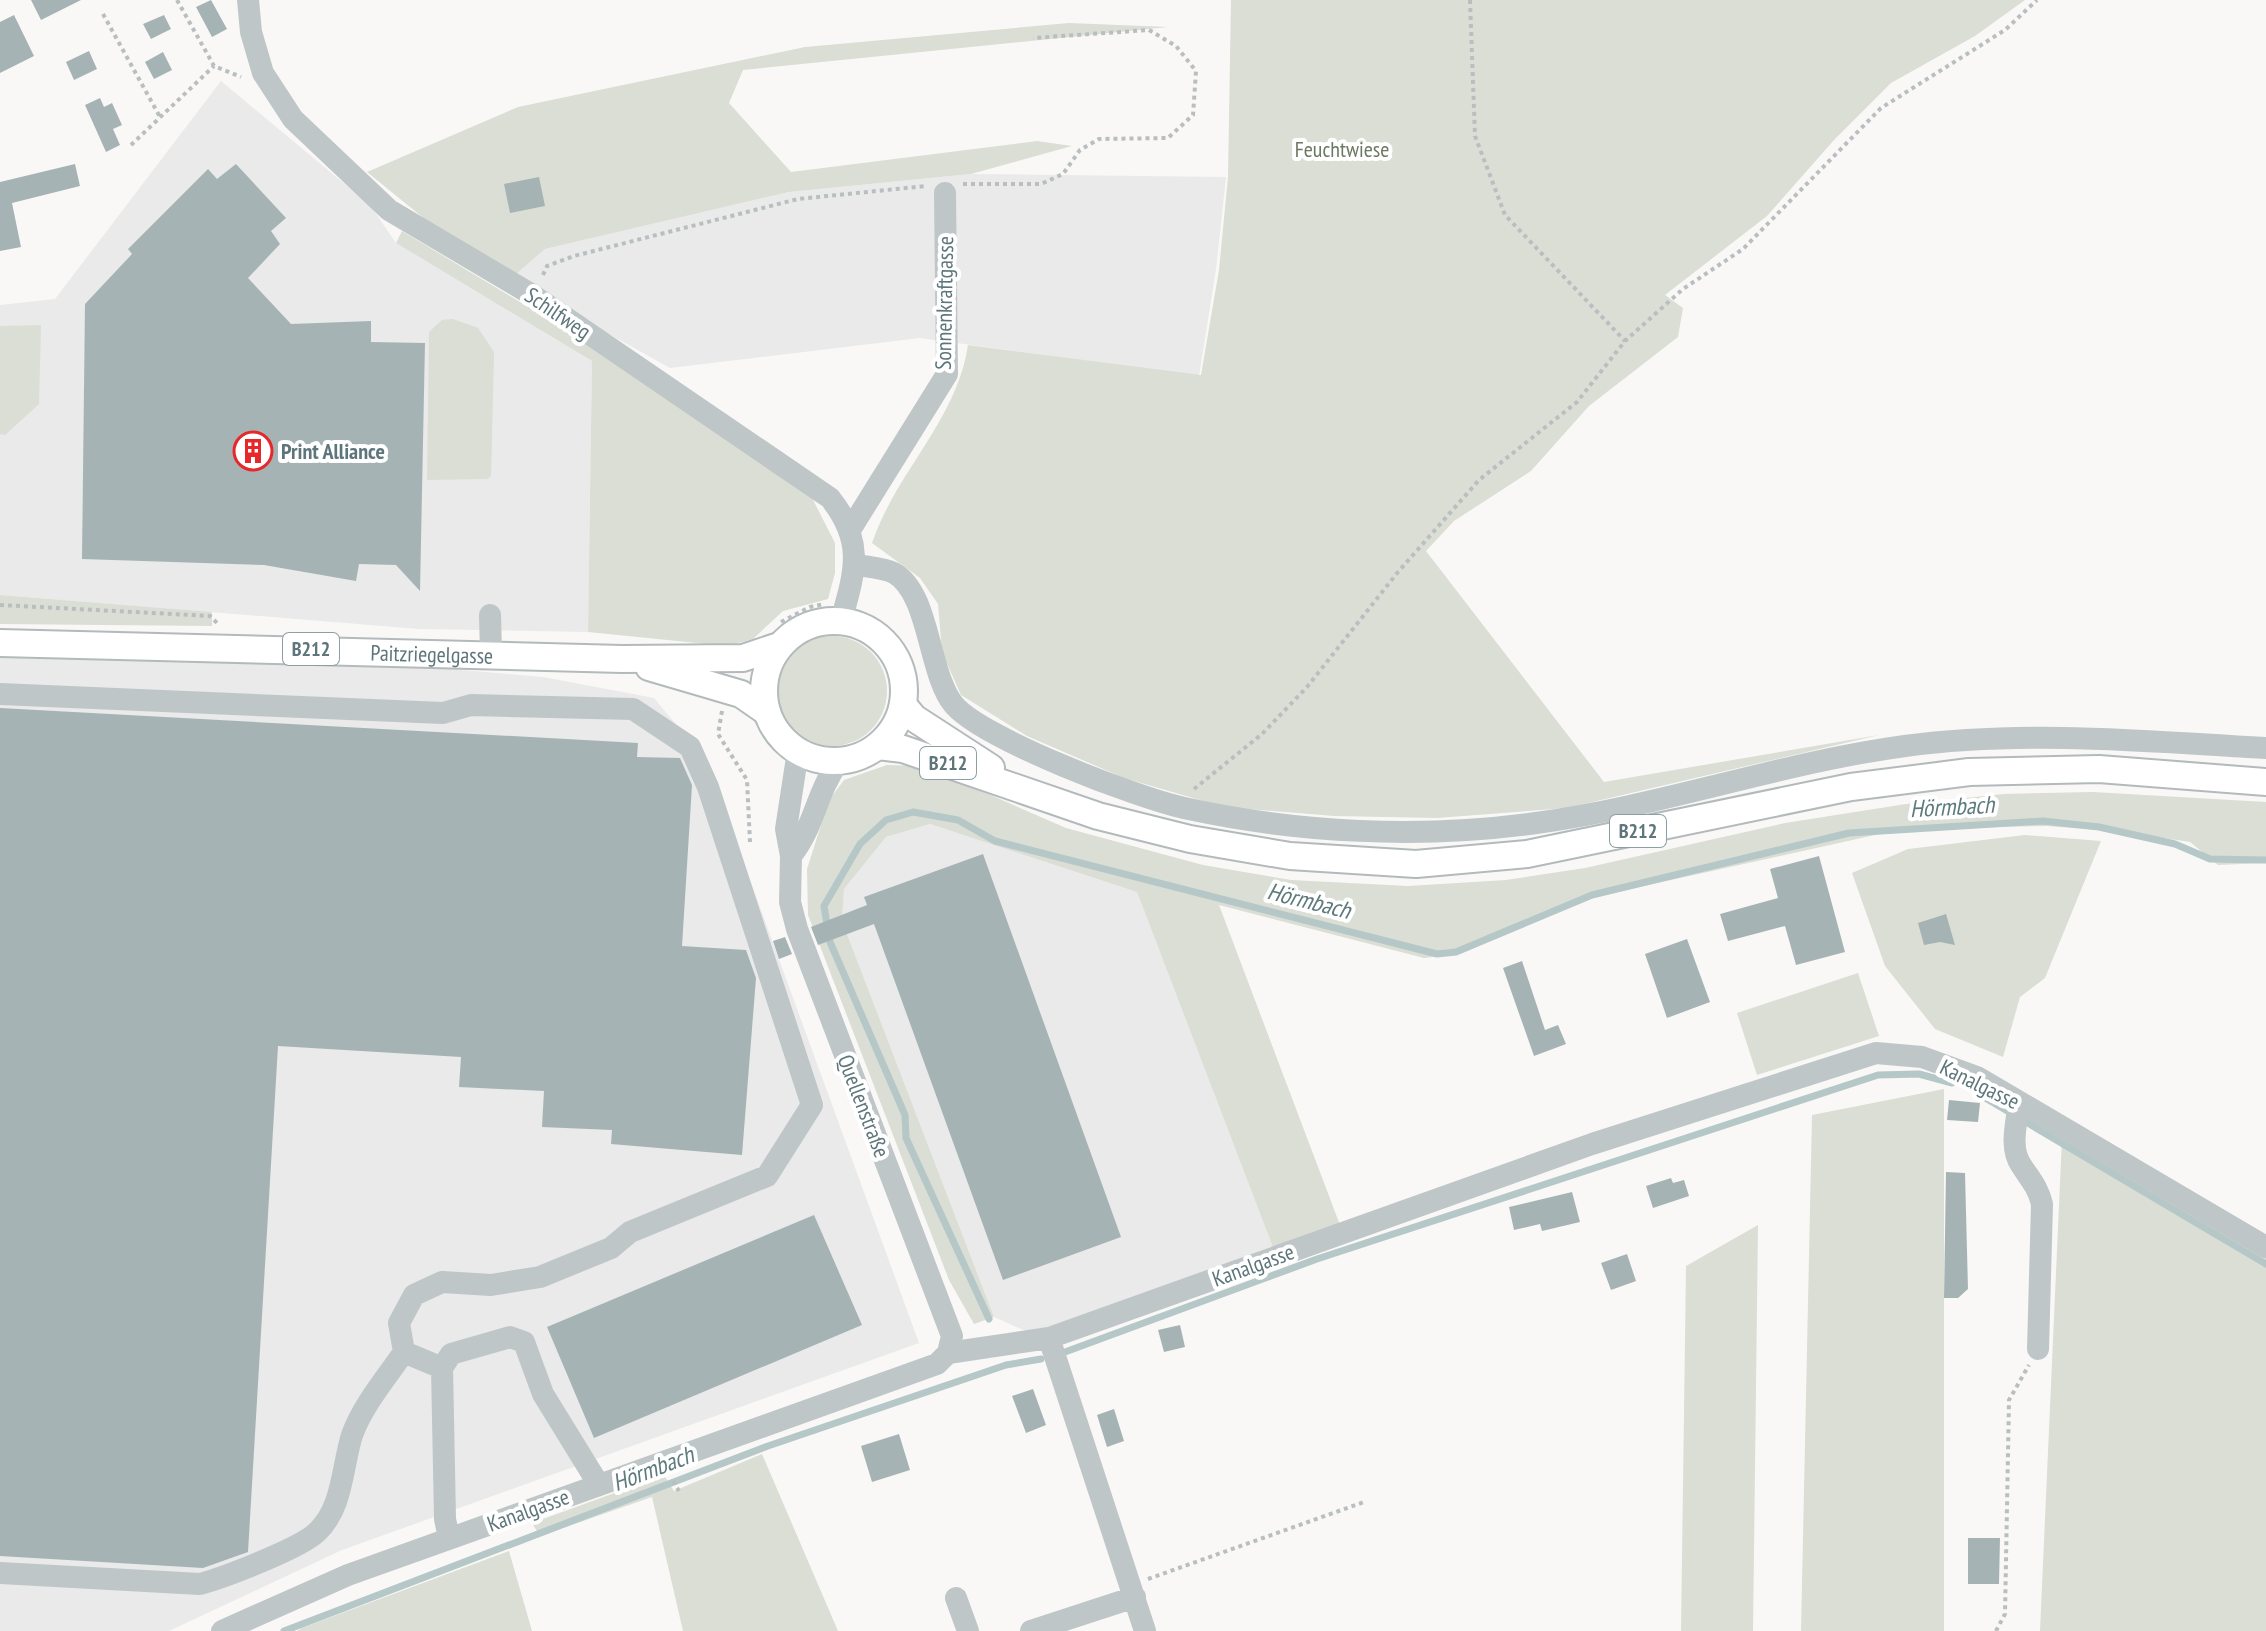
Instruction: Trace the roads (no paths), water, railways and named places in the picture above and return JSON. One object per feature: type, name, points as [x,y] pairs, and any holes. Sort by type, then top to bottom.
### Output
[{"type":"main road","name":"B212","points":[[779,646],[807,626],[841,621]]},
{"type":"main road","points":[[841,621],[873,633],[897,659],[904,682],[903,705]]},
{"type":"main road","name":"Paitzriegelgasse","points":[[0,643],[491,653],[622,659],[743,658],[779,646]]},
{"type":"main road","points":[[767,712],[765,677],[779,646]]},
{"type":"main road","name":"Paitzriegelgasse","points":[[622,659],[741,694],[767,712]]},
{"type":"main road","name":"B212","points":[[878,746],[894,728],[903,705],[914,718],[1017,785]]},
{"type":"main road","name":"B212","points":[[767,712],[784,741],[798,751]]},
{"type":"main road","name":"B212","points":[[878,746],[903,749],[1017,785],[1098,816],[1190,839],[1290,856],[1416,864],[1527,854],[1851,787],[1969,772],[2099,769],[2266,782]]},
{"type":"main road","points":[[798,751],[817,759],[839,761],[860,756],[878,746]]},
{"type":"street","name":"Schilfweg","points":[[248,0],[251,32],[263,73],[293,119],[389,210],[534,296],[830,498],[850,530],[857,565],[841,621]]},
{"type":"street","name":"Sonnenkraftgasse","points":[[850,530],[947,374],[947,187]]},
{"type":"street","points":[[857,565],[895,574],[913,595],[954,704],[986,727],[1111,786],[1181,807],[1254,821],[1352,830],[1459,830],[1539,823],[1828,758],[1909,745],[2019,738],[2266,748]]},
{"type":"street","points":[[490,615],[491,653]]},
{"type":"street","points":[[0,694],[443,713],[471,705],[633,709],[690,747],[708,787],[812,1105],[767,1176],[630,1232],[611,1248],[540,1277],[491,1285],[442,1282],[414,1295],[399,1323],[404,1352],[365,1408],[353,1434],[332,1513],[316,1534],[229,1576],[200,1584],[0,1573]]},
{"type":"street","name":"Quellenstraße","points":[[798,751],[786,829],[791,856],[790,902],[797,929],[952,1336],[948,1353]]},
{"type":"street","name":"Quellenstraße","points":[[791,856],[806,836],[817,795],[839,761]]},
{"type":"street","name":"Kanalgasse","points":[[222,1631],[348,1575],[937,1364],[948,1353],[1049,1338],[1592,1144],[1876,1053],[1922,1057],[1977,1077],[2018,1113],[2266,1247]]},
{"type":"street","points":[[2018,1113],[2014,1145],[2019,1163],[2037,1185],[2042,1204],[2038,1349]]},
{"type":"street","points":[[449,1538],[445,1519],[442,1368],[451,1354],[510,1337],[524,1342],[543,1394],[599,1485]]},
{"type":"street","points":[[1049,1338],[1145,1631]]},
{"type":"street","points":[[404,1352],[442,1368]]},
{"type":"street","points":[[1031,1631],[1133,1591]]},
{"type":"street","points":[[956,1598],[968,1631]]},
{"type":"waterway","name":"Hörmbach","points":[[989,1319],[906,1138],[905,1115],[830,942],[824,906],[860,844],[886,820],[913,812],[958,820],[995,841],[1437,954],[1456,952],[1592,895],[1849,833],[2043,821],[2099,827],[2175,844],[2210,859],[2266,860]]},
{"type":"waterway","name":"Hörmbach","points":[[1065,1352],[1317,1259],[1878,1075],[1919,1074],[1952,1083]]},
{"type":"waterway","name":"Hörmbach","points":[[1982,1096],[2266,1264]]},
{"type":"waterway","name":"Hörmbach","points":[[284,1631],[768,1446],[1006,1365],[1041,1359]]},
{"type":"place","name":"Print Alliance","points":[[253,451]]},
{"type":"park label","name":"Feuchtwiese","points":[[1342,149]]}]
